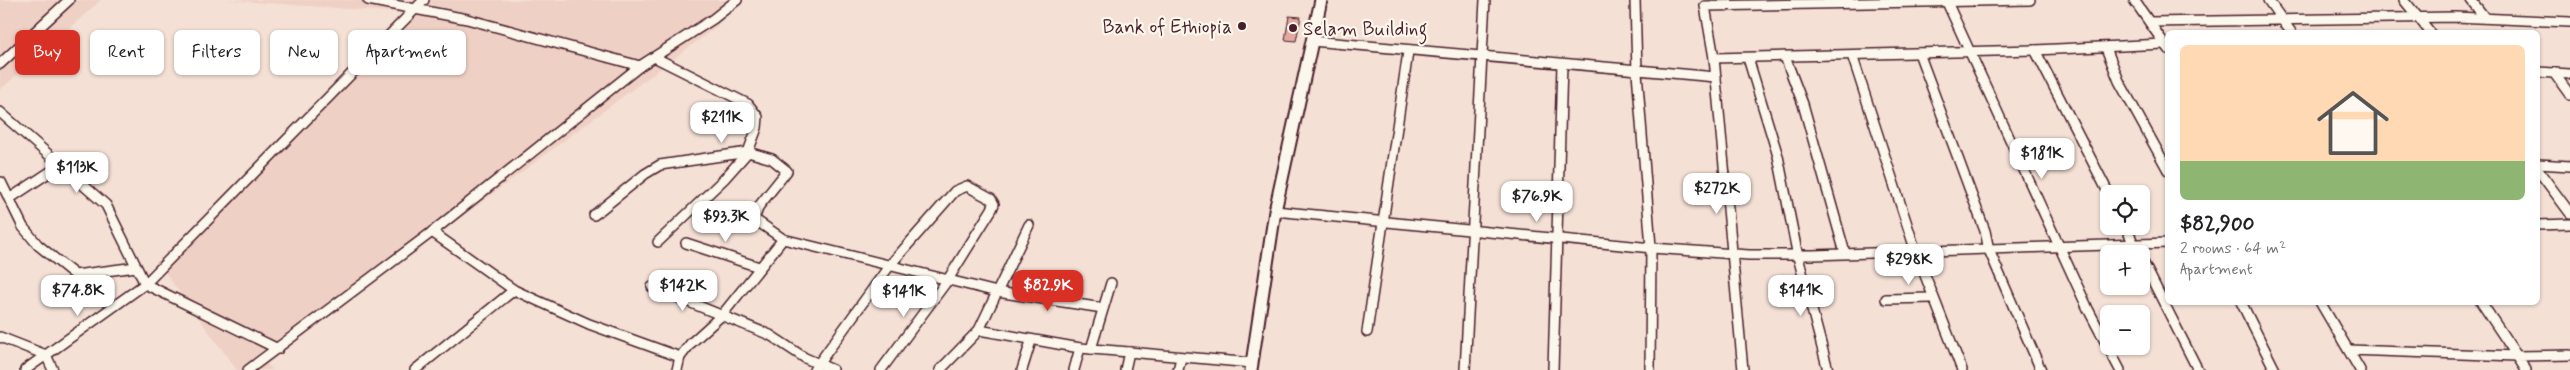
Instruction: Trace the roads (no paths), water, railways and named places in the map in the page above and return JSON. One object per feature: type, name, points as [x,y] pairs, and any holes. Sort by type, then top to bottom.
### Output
[{"type":"street","points":[[0,64],[69,0]]},
{"type":"street","points":[[368,0],[418,8],[640,66]]},
{"type":"street","points":[[25,370],[145,284],[424,0]]},
{"type":"street","points":[[248,370],[432,232],[640,66],[712,19],[736,0]]},
{"type":"street","points":[[979,330],[1031,341],[1080,348],[1251,367],[1275,211],[1321,0]]},
{"type":"street","points":[[1465,370],[1471,228],[1486,0]]},
{"type":"street","points":[[1635,0],[1638,72],[1651,247],[1650,370]]},
{"type":"street","points":[[1743,370],[1734,256],[1714,58],[1704,3],[2030,0]]},
{"type":"street","points":[[2134,0],[2165,45]]},
{"type":"street","points":[[2268,0],[2290,30]]},
{"type":"street","points":[[2404,0],[2428,30]]},
{"type":"street","points":[[2471,0],[2485,18]]},
{"type":"street","points":[[1947,1],[2088,309],[2120,370]]},
{"type":"street","points":[[2150,22],[2282,18],[2485,18],[2570,22]]},
{"type":"street","points":[[1312,41],[1408,52],[1716,77]]},
{"type":"street","points":[[1714,58],[1785,58],[2165,47]]},
{"type":"street","points":[[2106,48],[2119,82],[2165,165]]},
{"type":"street","points":[[2036,50],[2104,185]]},
{"type":"street","points":[[1367,332],[1408,52]]},
{"type":"street","points":[[1919,53],[1984,231],[1989,250],[2041,370]]},
{"type":"street","points":[[1852,55],[1932,298],[1962,370]]},
{"type":"street","points":[[654,57],[748,104],[755,110],[758,117],[757,128],[748,152],[724,179],[658,242]]},
{"type":"street","points":[[1748,58],[1778,156],[1798,257],[1828,370]]},
{"type":"street","points":[[1785,58],[1802,104],[1845,253]]},
{"type":"street","points":[[1554,370],[1562,64]]},
{"type":"street","points":[[2540,72],[2570,74]]},
{"type":"street","points":[[2554,73],[2570,95]]},
{"type":"street","points":[[0,112],[62,164],[106,205],[145,284],[278,349]]},
{"type":"street","points":[[594,215],[645,174],[660,166],[748,152],[772,159],[787,171],[783,179],[754,212],[754,219],[783,239],[997,292],[1103,308]]},
{"type":"street","points":[[9,199],[62,164]]},
{"type":"street","points":[[2540,164],[2570,166]]},
{"type":"street","points":[[2540,173],[2570,214]]},
{"type":"street","points":[[1,182],[23,227],[38,245],[75,275],[81,276],[136,267]]},
{"type":"street","points":[[816,367],[890,266],[955,191],[966,186],[991,199],[994,204],[947,280],[880,370]]},
{"type":"street","points":[[1275,211],[1383,218],[1734,256],[1798,257],[1845,253],[2165,243]]},
{"type":"street","points":[[2540,225],[2570,224]]},
{"type":"street","points":[[940,370],[979,330],[1029,225]]},
{"type":"street","points":[[432,232],[514,290],[589,324],[680,356]]},
{"type":"street","points":[[2130,235],[2134,243]]},
{"type":"street","points":[[677,370],[680,356],[691,343],[722,315],[783,239]]},
{"type":"street","points":[[686,243],[759,267]]},
{"type":"street","points":[[2150,276],[2198,370]]},
{"type":"street","points":[[1091,349],[1111,283]]},
{"type":"street","points":[[652,287],[770,335],[816,367],[833,370]]},
{"type":"street","points":[[415,370],[514,290]]},
{"type":"street","points":[[1886,299],[1932,298]]},
{"type":"street","points":[[2242,305],[2275,370]]},
{"type":"street","points":[[2322,305],[2360,370]]},
{"type":"street","points":[[2484,305],[2526,370]]},
{"type":"street","points":[[0,337],[46,355],[53,370]]},
{"type":"street","points":[[1022,370],[1031,341]]},
{"type":"street","points":[[1074,370],[1080,348]]},
{"type":"street","points":[[2349,350],[2517,356],[2570,355]]},
{"type":"street","points":[[1125,370],[1129,352]]},
{"type":"street","points":[[1178,370],[1181,358]]},
{"type":"place","name":"Bank of Ethiopia","points":[[1242,26]]},
{"type":"place","name":"Selam Building","points":[[1293,28]]}]
